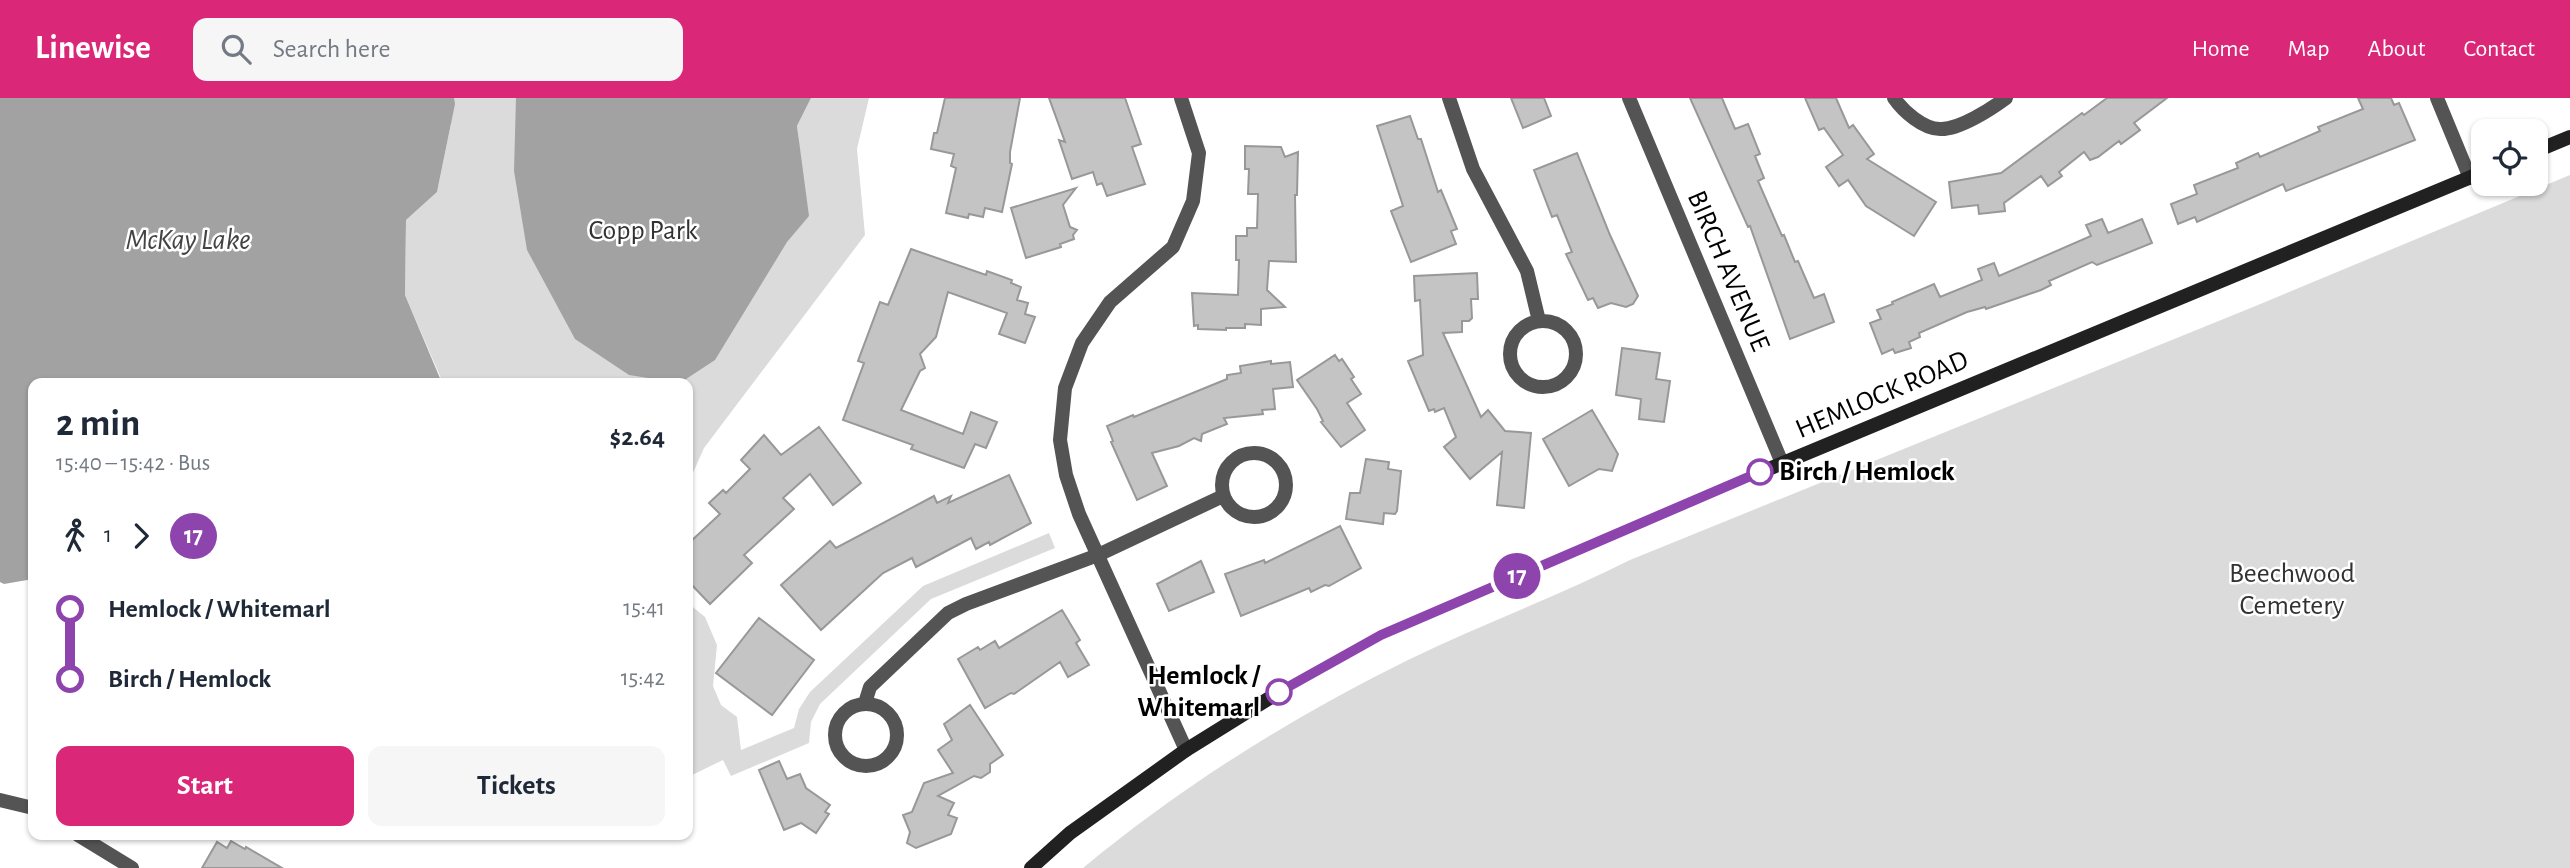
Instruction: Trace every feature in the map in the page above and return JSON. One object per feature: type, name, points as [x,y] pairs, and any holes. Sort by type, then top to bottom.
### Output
[{"type":"main road","points":[[2548,146],[2570,136]]},
{"type":"main road","name":"HEMLOCK ROAD","points":[[1031,868],[1070,833],[1186,750],[1280,691],[1381,635],[1783,463],[2471,177]]},
{"type":"street","points":[[1181,98],[1199,153],[1193,201],[1173,247],[1110,302],[1082,343],[1065,388],[1060,440],[1066,475],[1079,514],[1186,750]]},
{"type":"street","points":[[1449,98],[1473,169],[1528,271],[1539,321]]},
{"type":"street","name":"BIRCH AVENUE","points":[[1629,98],[1783,463]]},
{"type":"street","points":[[1894,98],[1910,115],[1939,130],[1962,123],[1991,109],[2006,98]]},
{"type":"street","points":[[2438,98],[2471,163]]},
{"type":"street","points":[[1539,321],[1559,325],[1568,332],[1576,351],[1572,372],[1556,385],[1544,388],[1523,381],[1515,373],[1509,352],[1519,331],[1539,321]]},
{"type":"street","points":[[1255,452],[1275,459],[1286,477],[1284,499],[1269,514],[1258,518],[1237,513],[1223,496],[1223,475],[1228,466],[1245,454],[1255,452]]},
{"type":"street","points":[[865,704],[870,687],[948,614],[965,604],[1098,555],[1223,496]]},
{"type":"street","points":[[865,704],[885,710],[892,718],[897,737],[889,756],[871,766],[851,763],[842,756],[834,738],[839,718],[855,705],[865,704]]},
{"type":"street","points":[[1,797],[28,806]]},
{"type":"street","points":[[86,840],[132,868]]},
{"type":"green space","name":"Copp Park","points":[[440,98],[809,98],[795,120],[799,141],[797,126],[811,98],[869,98],[857,149],[865,235],[704,448],[693,473],[693,378],[441,378],[405,295],[406,220],[437,192],[451,124]]},
{"type":"green space","name":"Beechwood Cemetery","points":[[2570,175],[2570,868],[1083,868],[1159,809],[1280,729],[1436,647],[1630,560],[2520,196],[2548,196],[2548,184]]},
{"type":"green space","points":[[1049,533],[1055,548],[931,599],[820,704],[811,722],[809,743],[731,776],[723,760],[693,775],[693,607],[705,617],[717,645],[713,686],[721,705],[737,717],[741,750],[794,728],[799,709],[810,692],[923,586]]},
{"type":"water","name":"McKay Lake","points":[[0,98],[454,98],[437,192],[406,220],[405,295],[440,378],[28,378],[28,580],[4,584],[0,582]]},
{"type":"water","name":"Copp Park","points":[[516,98],[811,98],[797,126],[809,216],[787,242],[715,360],[688,378],[629,375],[575,339],[527,250],[514,171]]},
{"type":"building","points":[[945,98],[1020,98],[1010,152],[1012,164],[1002,212],[985,208],[983,217],[969,214],[968,218],[946,213],[956,168],[951,166],[954,154],[931,149]]},
{"type":"building","points":[[1049,98],[1125,98],[1141,144],[1132,147],[1145,184],[1107,196],[1102,183],[1097,185],[1093,172],[1072,179],[1059,140],[1065,142]]},
{"type":"building","points":[[1511,98],[1544,98],[1551,116],[1523,128]]},
{"type":"building","points":[[1690,98],[1722,98],[1735,129],[1748,124],[1760,154],[1755,156],[1764,178],[1758,181],[1814,298],[1824,294],[1834,322],[1790,339],[1750,226],[1748,227]]},
{"type":"building","points":[[1805,98],[1836,98],[1849,128],[1853,125],[1874,154],[1867,159],[1936,202],[1914,236],[1866,206],[1848,180],[1839,186],[1826,167],[1843,155],[1824,128],[1819,130]]},
{"type":"building","points":[[2107,98],[2167,98],[2134,123],[2140,130],[2121,144],[2119,141],[2090,160],[2084,152],[2059,172],[2062,176],[2048,186],[2041,176],[2004,203],[2005,211],[1979,214],[1978,205],[1952,208],[1949,182],[2001,173],[2082,113],[2084,115]]},
{"type":"building","points":[[2358,98],[2391,98],[2394,105],[2399,103],[2415,140],[2286,191],[2283,184],[2197,222],[2195,217],[2178,224],[2171,204],[2197,194],[2194,185],[2238,168],[2236,163],[2258,153],[2260,157],[2320,131],[2318,127],[2363,109]]},
{"type":"building","points":[[1410,116],[1418,139],[1421,139],[1438,192],[1441,190],[1457,229],[1451,231],[1456,244],[1411,262],[1391,211],[1403,206],[1377,126]]},
{"type":"building","points":[[1245,146],[1281,147],[1285,157],[1298,152],[1295,195],[1296,262],[1269,261],[1267,290],[1285,307],[1261,309],[1261,325],[1245,324],[1245,328],[1226,330],[1198,329],[1198,325],[1194,326],[1192,293],[1238,295],[1239,260],[1236,260],[1236,236],[1247,236],[1247,228],[1257,228],[1258,194],[1248,194],[1249,169],[1245,169]]},
{"type":"building","points":[[1577,153],[1638,296],[1633,304],[1626,307],[1611,303],[1598,308],[1593,298],[1588,300],[1566,254],[1572,252],[1557,215],[1552,217],[1534,170]]},
{"type":"building","points":[[1076,188],[1063,205],[1070,227],[1077,230],[1073,235],[1074,239],[1060,244],[1061,247],[1026,258],[1011,208]]},
{"type":"building","points":[[2102,219],[2108,233],[2142,219],[2152,243],[2097,265],[2092,262],[2049,281],[2051,285],[2041,290],[1986,309],[1985,307],[1967,312],[1919,333],[1920,337],[1909,342],[1911,348],[1895,353],[1893,349],[1882,354],[1870,323],[1881,319],[1877,310],[1934,284],[1940,297],[1982,280],[1978,269],[1994,263],[1999,276],[2091,236],[2086,225]]},
{"type":"building","points":[[911,249],[986,275],[987,271],[1012,280],[1011,283],[1021,287],[1017,300],[1028,303],[1025,314],[1035,317],[1025,343],[999,334],[1007,313],[948,292],[936,337],[920,354],[925,368],[920,371],[901,410],[963,434],[971,412],[997,422],[986,448],[975,444],[964,468],[911,449],[913,445],[843,420],[864,363],[858,361],[880,302],[888,305]]},
{"type":"building","points":[[1477,273],[1478,299],[1471,299],[1472,318],[1462,321],[1462,332],[1443,333],[1481,417],[1488,410],[1505,431],[1531,433],[1524,508],[1497,505],[1502,452],[1470,479],[1444,447],[1456,437],[1444,408],[1435,412],[1434,409],[1429,411],[1408,361],[1423,355],[1420,300],[1415,301],[1414,276]]},
{"type":"building","points":[[1622,348],[1660,353],[1656,379],[1670,381],[1664,422],[1639,419],[1641,399],[1616,395]]},
{"type":"building","points":[[1335,355],[1339,361],[1342,359],[1354,377],[1351,379],[1361,394],[1347,403],[1365,430],[1341,447],[1321,422],[1323,421],[1317,409],[1297,380]]},
{"type":"building","points":[[1271,361],[1271,364],[1290,362],[1293,387],[1273,389],[1275,409],[1262,410],[1263,414],[1224,418],[1227,424],[1202,434],[1201,441],[1194,438],[1179,446],[1152,453],[1167,486],[1137,500],[1111,442],[1113,441],[1107,426],[1227,379],[1227,375],[1241,373],[1240,366]]},
{"type":"building","points":[[1592,410],[1618,454],[1612,471],[1599,469],[1569,486],[1543,439]]},
{"type":"building","points":[[819,427],[861,483],[833,505],[810,474],[783,498],[794,509],[744,555],[752,563],[710,604],[693,586],[693,539],[720,514],[709,503],[723,490],[726,493],[750,469],[741,460],[764,435],[781,455]]},
{"type":"building","points":[[1366,459],[1389,462],[1388,469],[1401,471],[1397,511],[1395,514],[1384,513],[1383,524],[1346,519],[1350,493],[1360,493]]},
{"type":"building","points":[[1009,475],[1031,523],[990,545],[989,542],[976,549],[971,538],[916,567],[912,558],[883,573],[821,630],[781,585],[830,541],[836,548],[934,496],[937,503],[951,496],[948,503]]},
{"type":"building","points":[[1340,526],[1361,568],[1329,586],[1325,585],[1311,592],[1309,588],[1241,616],[1225,574],[1264,560],[1265,563]]},
{"type":"building","points":[[1201,561],[1214,592],[1169,611],[1157,584]]},
{"type":"building","points":[[1062,610],[1080,640],[1076,643],[1089,665],[1068,677],[1060,662],[1014,694],[1011,693],[985,708],[958,659],[995,641],[999,648]]},
{"type":"building","points":[[759,618],[814,660],[772,715],[716,673]]},
{"type":"building","points":[[970,705],[1003,755],[990,764],[990,772],[981,778],[974,776],[938,796],[954,803],[948,815],[957,818],[951,834],[916,848],[907,843],[910,832],[903,815],[912,812],[924,783],[953,773],[938,750],[952,740],[944,724]]},
{"type":"building","points":[[779,761],[787,779],[800,774],[806,788],[830,805],[825,812],[829,814],[816,833],[801,823],[784,830],[759,770]]},
{"type":"building","points":[[231,841],[282,868],[202,868],[217,842],[227,848]]},
{"type":"bus line","name":"17","points":[[1279,692],[1381,635],[1760,472]]},
{"type":"place","name":"Birch / Hemlock","points":[[1760,472]]},
{"type":"place","name":"Hemlock / Whitemarl","points":[[1279,692]]}]
